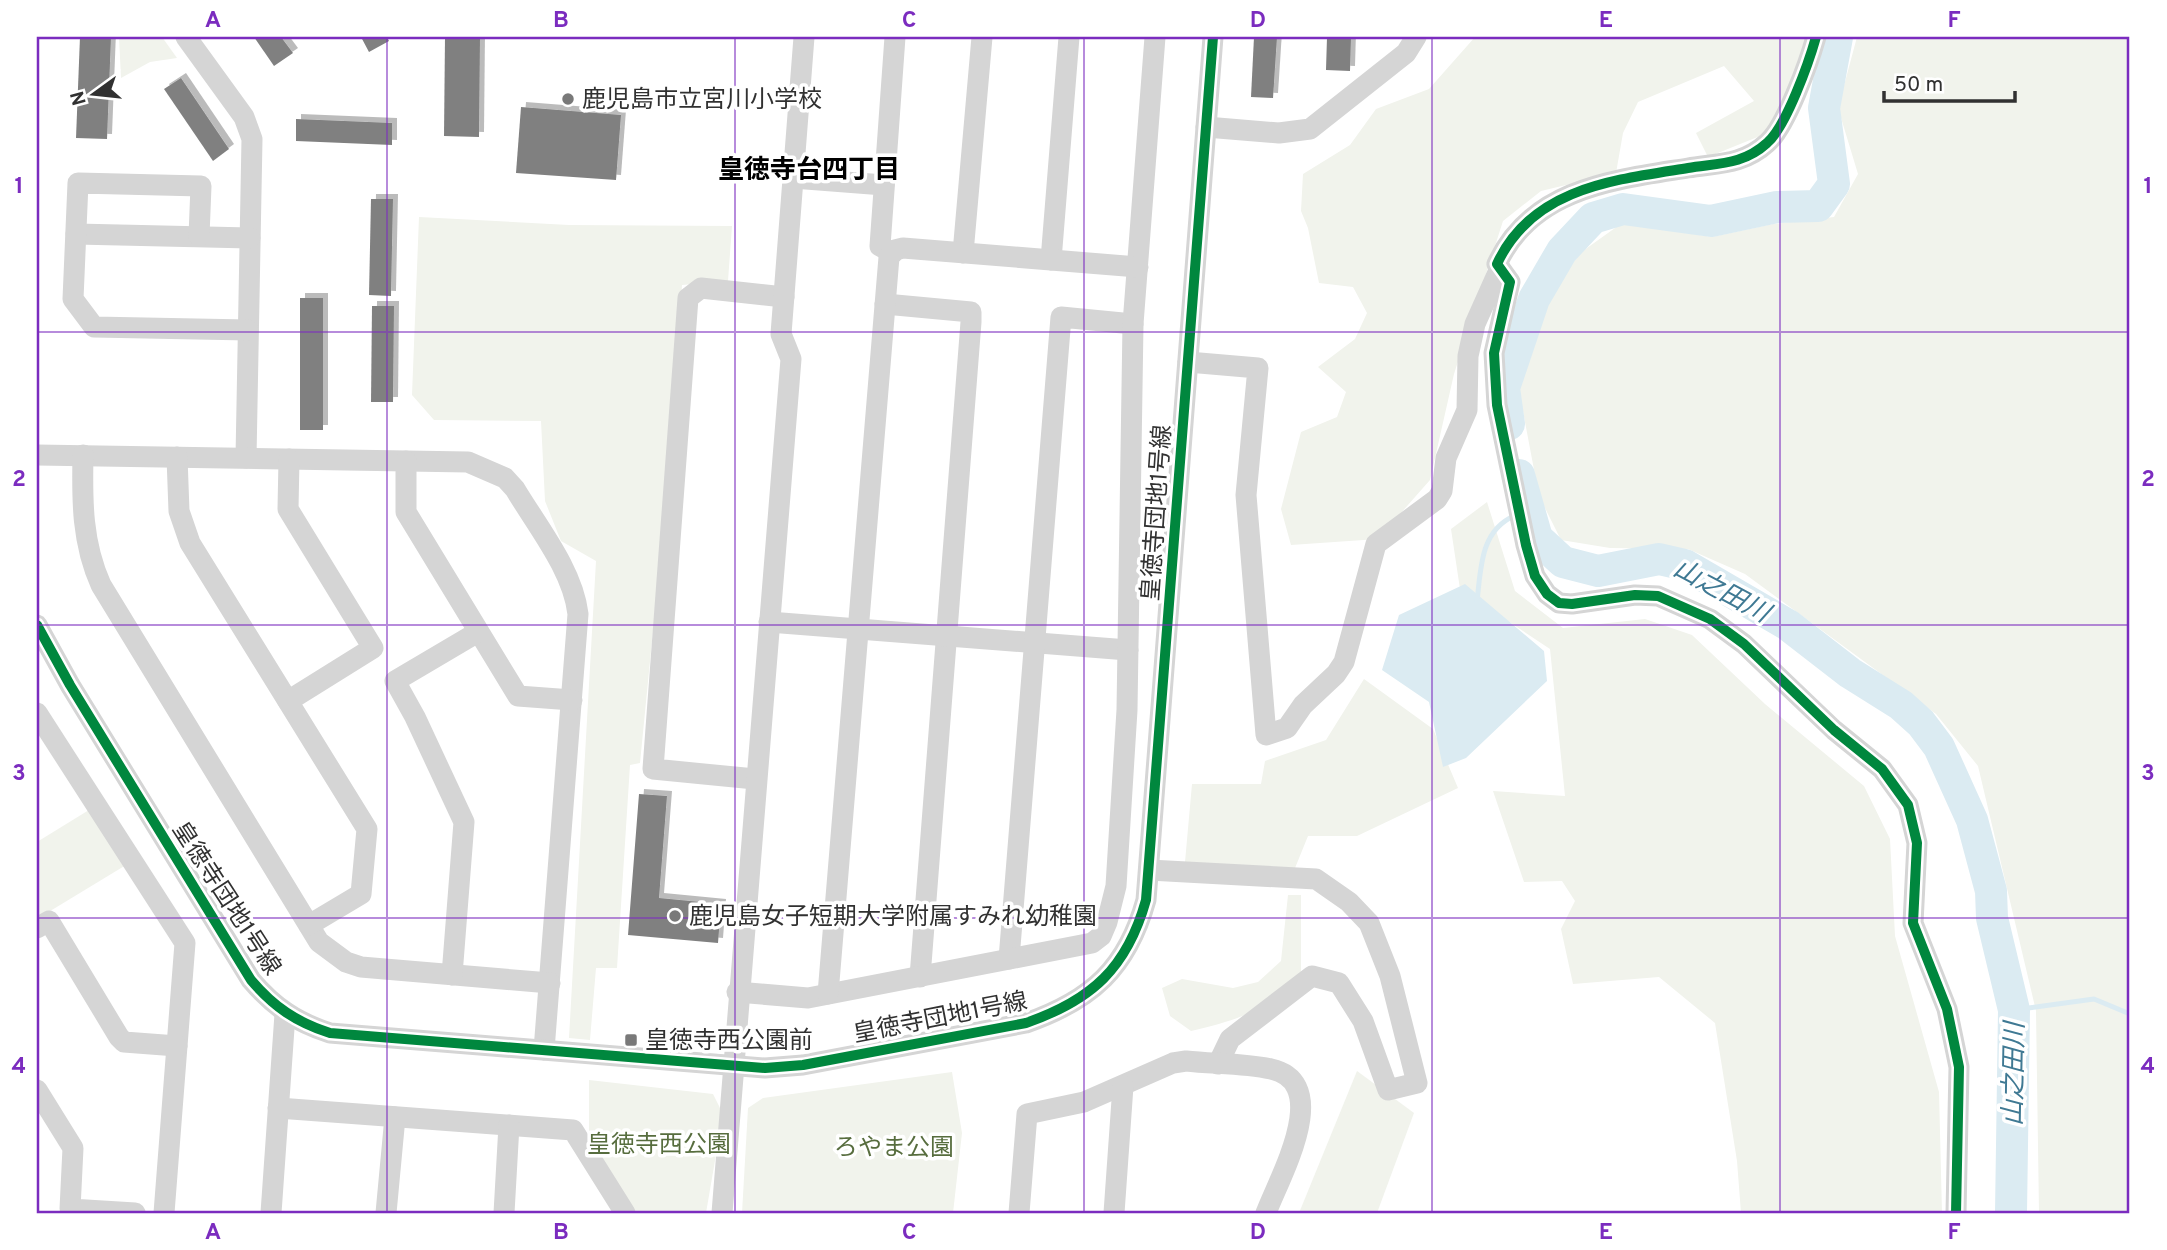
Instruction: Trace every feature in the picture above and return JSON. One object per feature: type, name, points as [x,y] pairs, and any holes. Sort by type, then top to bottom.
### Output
[{"type":"street","points":[[186,37],[244,117],[249,129],[246,458]]},
{"type":"street","points":[[722,1213],[737,992],[791,359],[781,334],[804,37]]},
{"type":"street","points":[[892,253],[880,246],[895,37]]},
{"type":"street","points":[[962,253],[982,37]]},
{"type":"street","points":[[1051,260],[1069,37]]},
{"type":"street","points":[[737,992],[808,998],[1092,943],[1101,936],[1116,886],[1128,650],[1133,324],[1155,37]]},
{"type":"street","name":"皇徳寺団地1号線","points":[[37,625],[70,685],[240,962],[264,995],[285,1014],[330,1033],[732,1067],[803,1065],[1026,1023],[1054,1013],[1098,986],[1115,968],[1138,929],[1149,870],[1213,37]]},
{"type":"street","points":[[1206,127],[1279,133],[1310,129],[1406,53],[1416,37]]},
{"type":"street","points":[[1816,37],[1808,64],[1769,142],[1731,164],[1691,167],[1607,183],[1551,202],[1529,217],[1508,240],[1497,264],[1510,282],[1494,353],[1497,405],[1526,545],[1535,576],[1547,594],[1559,603],[1572,604],[1635,595],[1658,596],[1710,619],[1744,644],[1824,721],[1882,769],[1908,804],[1917,843],[1913,923],[1947,1009],[1959,1067],[1956,1213]]},
{"type":"street","points":[[793,178],[884,185]]},
{"type":"street","points":[[199,236],[201,186],[78,183],[73,299],[94,327],[248,330]]},
{"type":"street","points":[[76,234],[250,238]]},
{"type":"street","points":[[828,994],[889,257],[903,248],[1138,267]]},
{"type":"street","points":[[1188,362],[1258,368],[1245,495],[1266,735],[1287,728],[1303,705],[1336,674],[1344,662],[1376,544],[1437,499],[1442,491],[1446,458],[1467,410],[1468,356],[1475,324],[1500,268]]},
{"type":"street","points":[[755,779],[653,769],[688,298],[701,288],[784,297]]},
{"type":"street","points":[[885,304],[971,312],[920,977]]},
{"type":"street","points":[[1009,959],[1061,317],[1133,324]]},
{"type":"street","points":[[37,454],[468,462],[505,478],[515,488],[561,567],[577,602],[572,700],[544,1050]]},
{"type":"street","points":[[83,455],[84,526],[88,549],[101,585],[319,943],[346,962],[361,967],[550,983]]},
{"type":"street","points":[[177,457],[179,511],[190,543],[367,829],[361,894],[309,925]]},
{"type":"street","points":[[288,701],[373,648],[288,509],[289,459]]},
{"type":"street","points":[[406,461],[406,512],[518,696],[572,700]]},
{"type":"street","points":[[769,622],[1128,650]]},
{"type":"street","points":[[452,975],[464,822],[415,717],[395,681],[478,632]]},
{"type":"street","points":[[37,713],[185,943],[164,1213]]},
{"type":"street","points":[[1149,870],[1316,879],[1349,902],[1369,923],[1390,976],[1418,1083],[1388,1090],[1363,1020],[1339,983],[1312,976],[1230,1039],[1218,1064]]},
{"type":"street","points":[[37,928],[49,921],[124,1042],[177,1046]]},
{"type":"street","points":[[271,1213],[285,1014]]},
{"type":"street","points":[[1019,1213],[1027,1114],[1057,1110],[1123,1086],[1173,1063],[1271,1069],[1285,1074],[1302,1096],[1301,1121],[1266,1213]]},
{"type":"street","points":[[1114,1213],[1123,1086]]},
{"type":"street","points":[[37,1090],[73,1149],[70,1209],[135,1213]]},
{"type":"street","points":[[278,1108],[573,1130],[625,1213]]},
{"type":"street","points":[[386,1213],[395,1117]]},
{"type":"street","points":[[504,1213],[509,1125]]},
{"type":"green space","points":[[119,37],[162,37],[177,58],[150,62],[121,78]]},
{"type":"green space","points":[[1475,37],[1812,37],[1770,132],[1708,157],[1696,133],[1754,101],[1724,66],[1638,102],[1623,133],[1616,173],[1541,191],[1503,221],[1454,374],[1430,480],[1378,539],[1291,545],[1281,509],[1301,432],[1337,417],[1346,392],[1318,367],[1355,339],[1367,313],[1353,287],[1319,283],[1308,228],[1301,211],[1303,174],[1350,145],[1376,109],[1429,89]]},
{"type":"green space","points":[[1857,37],[2130,37],[2130,1213],[2039,1213],[2036,1011],[1978,766],[1936,714],[1745,574],[1688,549],[1610,548],[1561,540],[1539,496],[1518,385],[1545,303],[1580,253],[1622,223],[1712,237],[1773,224],[1834,217],[1858,174],[1838,108]]},
{"type":"green space","points":[[419,217],[569,225],[732,226],[728,281],[682,285],[673,427],[640,763],[630,765],[617,968],[596,968],[590,1040],[569,1038],[596,561],[561,541],[545,501],[541,421],[434,420],[412,395]]},
{"type":"green space","points":[[1487,502],[1515,591],[1563,628],[1645,619],[1692,635],[1765,704],[1864,786],[1890,839],[1895,936],[1939,1092],[1942,1213],[1741,1213],[1737,1161],[1715,1023],[1659,977],[1573,984],[1561,929],[1575,901],[1562,881],[1524,882],[1493,791],[1565,796],[1550,649],[1460,589],[1451,529]]},
{"type":"green space","points":[[1364,679],[1433,729],[1458,788],[1357,836],[1308,836],[1293,873],[1185,862],[1192,784],[1261,784],[1265,761],[1326,740]]},
{"type":"green space","points":[[89,810],[126,865],[37,919],[37,842]]},
{"type":"green space","points":[[1288,895],[1301,895],[1301,979],[1262,1007],[1223,1023],[1191,1031],[1170,1016],[1162,988],[1182,979],[1233,988],[1258,982],[1281,961]]},
{"type":"green space","points":[[1357,1071],[1414,1113],[1377,1213],[1299,1213]]},
{"type":"green space","name":"ろやま公園","points":[[952,1072],[962,1133],[953,1213],[742,1213],[748,1108],[763,1098]]},
{"type":"green space","name":"皇徳寺西公園","points":[[589,1080],[713,1094],[723,1114],[706,1213],[635,1213],[589,1139]]},
{"type":"shaded area","points":[[1465,584],[1544,651],[1547,681],[1466,758],[1443,767],[1429,702],[1382,670],[1399,615]]},
{"type":"building","points":[[80,37],[111,37],[107,139],[76,138]]},
{"type":"building","points":[[254,37],[281,37],[293,53],[274,66]]},
{"type":"building","points":[[361,37],[387,37],[389,41],[369,52]]},
{"type":"building","points":[[445,37],[480,37],[479,137],[444,136]]},
{"type":"building","points":[[1254,37],[1277,37],[1273,98],[1251,97]]},
{"type":"building","points":[[1327,37],[1351,37],[1350,71],[1326,70]]},
{"type":"building","points":[[181,78],[229,149],[213,161],[164,89]]},
{"type":"building","points":[[521,107],[621,115],[616,180],[516,173]]},
{"type":"building","points":[[296,119],[392,123],[392,145],[296,141]]},
{"type":"building","points":[[371,199],[393,199],[391,296],[369,295]]},
{"type":"building","points":[[300,298],[323,298],[323,430],[300,430]]},
{"type":"building","points":[[372,306],[394,306],[393,402],[371,402]]},
{"type":"building","points":[[639,794],[667,796],[659,898],[721,904],[718,943],[628,935]]},
{"type":"waterway","name":"山之田川","points":[[1509,424],[1504,388],[1534,299],[1562,251],[1593,218],[1623,209],[1711,221],[1777,207],[1818,206],[1834,184],[1824,108],[1837,37]]},
{"type":"waterway","name":"山之田川","points":[[1519,475],[1537,538],[1563,562],[1598,571],[1659,559],[1685,565],[1788,625],[1850,673],[1901,705],[1921,723],[1939,747],[1972,820],[1991,891],[1992,918],[2014,1010],[2011,1213]]},
{"type":"waterway","points":[[1477,601],[1488,541],[1494,531],[1514,516]]},
{"type":"waterway","points":[[2014,1010],[2094,999],[2130,1014]]},
{"type":"cycle path","points":[[37,625],[70,685],[251,980],[286,1012],[318,1029],[330,1033],[765,1068],[803,1065],[1026,1023],[1070,1004],[1088,992],[1117,963],[1129,945],[1146,900],[1213,37]]},
{"type":"cycle path","points":[[1816,37],[1782,123],[1758,150],[1730,162],[1631,177],[1578,192],[1553,203],[1531,219],[1512,239],[1497,264],[1510,282],[1494,353],[1497,405],[1526,545],[1535,576],[1547,594],[1559,603],[1572,604],[1635,595],[1658,596],[1710,619],[1744,644],[1834,730],[1882,769],[1908,805],[1917,843],[1913,923],[1947,1009],[1959,1067],[1956,1213]]},
{"type":"place","name":"鹿児島市立宮川小学校","points":[[568,99]]},
{"type":"place","name":"鹿児島女子短期大学附属すみれ幼稚園","points":[[675,916]]},
{"type":"place","name":"皇徳寺西公園前","points":[[631,1040]]},
{"type":"district","name":"皇徳寺台四丁目","points":[[809,169]]}]
